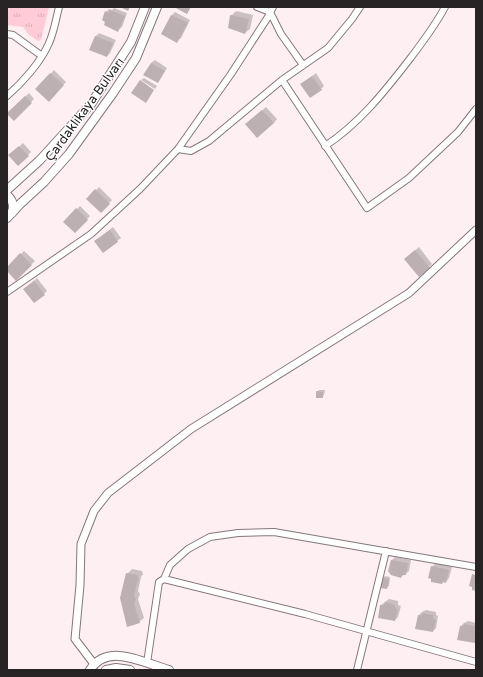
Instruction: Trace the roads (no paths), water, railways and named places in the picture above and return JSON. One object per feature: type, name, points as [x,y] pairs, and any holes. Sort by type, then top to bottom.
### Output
[{"type":"main road","name":"Çardaklıkaya Bulvarı","points":[[7,190],[40,160],[91,104],[131,42],[145,7]]},
{"type":"main road","name":"Çardaklıkaya Bulvarı","points":[[9,215],[44,182],[69,154],[114,93],[136,58],[157,7]]},
{"type":"main road","points":[[7,195],[14,205],[9,215]]},
{"type":"main road","points":[[92,667],[100,659],[111,656],[126,656],[169,670]]},
{"type":"main road","points":[[106,670],[116,668],[130,670]]},
{"type":"street","points":[[7,96],[18,87],[42,56],[49,43],[59,7]]},
{"type":"street","points":[[257,7],[271,10]]},
{"type":"street","points":[[178,149],[192,151],[209,141],[282,80],[328,48],[352,20],[360,7]]},
{"type":"street","points":[[326,146],[339,137],[385,92],[436,24],[445,7]]},
{"type":"street","points":[[271,10],[281,34],[303,65]]},
{"type":"street","points":[[7,292],[91,234],[140,189],[178,149],[231,74],[271,10]]},
{"type":"street","points":[[7,34],[13,35],[42,56]]},
{"type":"street","points":[[282,80],[367,208],[409,178],[458,132],[476,109]]},
{"type":"street","points":[[92,667],[75,639],[80,585],[81,544],[94,511],[108,493],[191,429],[409,293],[476,230]]},
{"type":"street","points":[[147,663],[159,582],[164,579],[170,565],[188,549],[210,537],[238,533],[274,532],[476,567]]},
{"type":"street","points":[[357,670],[386,551]]},
{"type":"street","points":[[164,579],[305,614],[476,662]]}]
